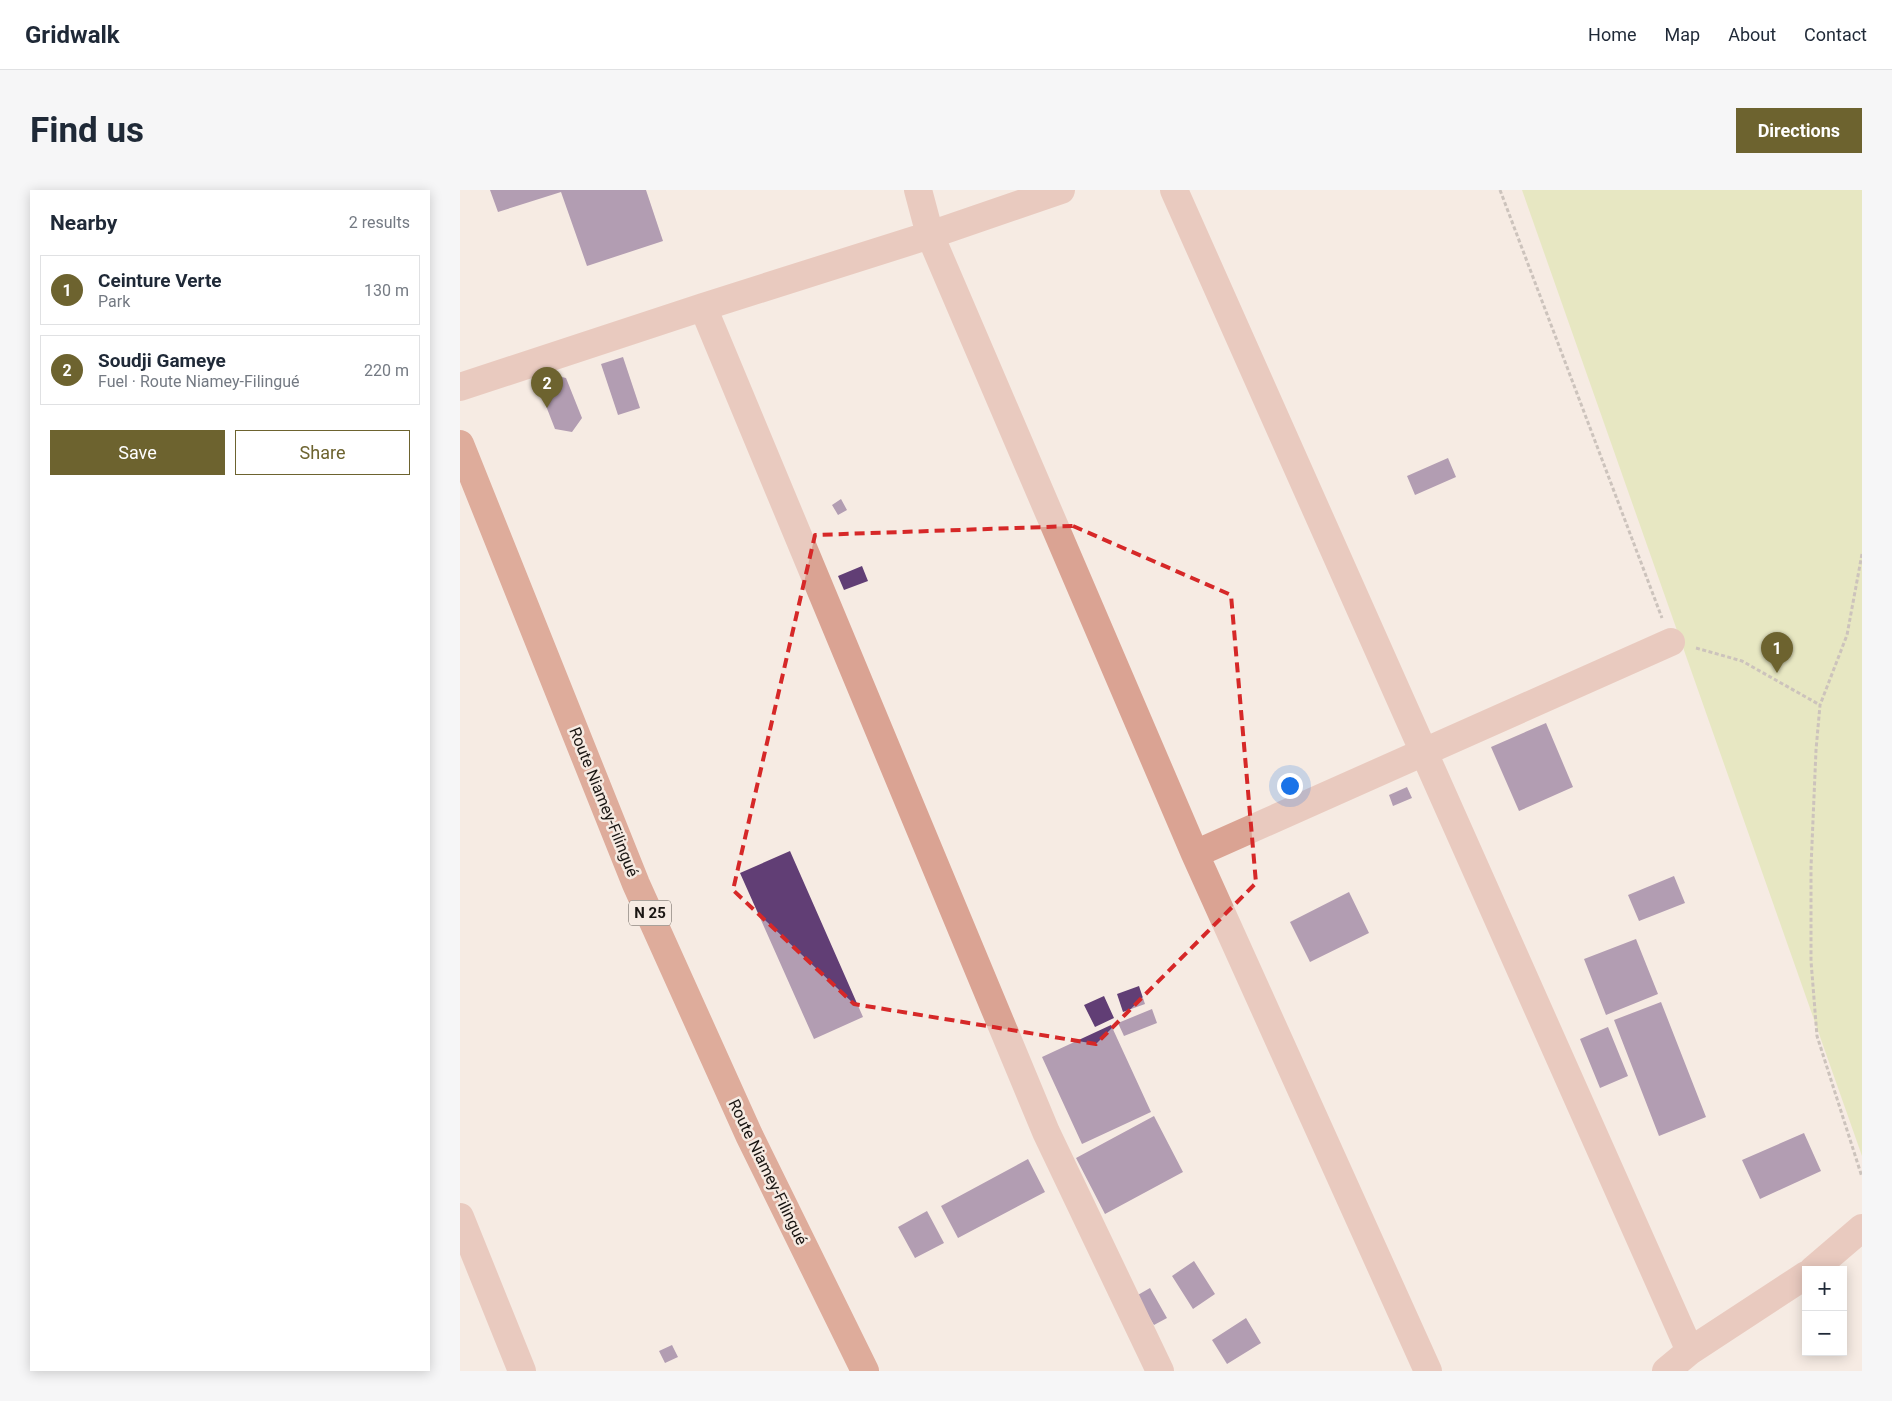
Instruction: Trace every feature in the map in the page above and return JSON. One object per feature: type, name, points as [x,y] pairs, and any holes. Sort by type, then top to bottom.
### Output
[{"type":"main road","name":"Route Niamey-Filingué","points":[[460,444],[636,884],[749,1135],[865,1371]]},
{"type":"street","points":[[918,190],[930,235],[1195,854],[1428,1371]]},
{"type":"street","points":[[460,387],[703,306],[930,235],[1061,190]]},
{"type":"street","points":[[1174,190],[1690,1351]]},
{"type":"street","points":[[703,306],[1046,1132],[1160,1371]]},
{"type":"street","points":[[1195,854],[1671,642]]},
{"type":"street","points":[[460,1217],[522,1371]]},
{"type":"street","points":[[1818,1266],[1862,1228]]},
{"type":"street","points":[[1666,1371],[1690,1351],[1802,1278]]},
{"type":"path","points":[[1500,190],[1671,642],[1742,661],[1820,705]]},
{"type":"path","points":[[1862,554],[1848,635],[1820,705],[1816,750],[1811,868],[1811,961],[1816,1036],[1862,1177]]},
{"type":"highlighted area","points":[[1073,526],[1231,595],[1256,883],[1096,1044],[854,1004],[733,890],[815,535]]},
{"type":"green space","points":[[1522,190],[1862,190],[1862,1156]]},
{"type":"building","points":[[490,190],[646,190],[663,241],[587,266],[561,192],[498,212]]},
{"type":"building","points":[[623,357],[640,408],[618,415],[601,364]]},
{"type":"building","points":[[549,374],[566,378],[582,418],[572,432],[555,429],[539,388]]},
{"type":"building","points":[[1448,458],[1456,477],[1415,495],[1407,476]]},
{"type":"building","points":[[841,499],[847,510],[838,515],[832,505]]},
{"type":"building","points":[[862,566],[868,581],[844,590],[838,576]]},
{"type":"building","points":[[1546,723],[1573,787],[1519,811],[1491,747]]},
{"type":"building","points":[[1407,787],[1412,798],[1393,806],[1389,795]]},
{"type":"building","points":[[790,851],[863,1017],[814,1039],[740,873]]},
{"type":"building","points":[[1674,876],[1685,903],[1639,921],[1628,895]]},
{"type":"building","points":[[1349,892],[1369,933],[1310,962],[1290,922]]},
{"type":"building","points":[[1636,939],[1658,994],[1606,1015],[1584,959]]},
{"type":"building","points":[[1139,986],[1145,1004],[1123,1012],[1117,994]]},
{"type":"building","points":[[1104,996],[1114,1018],[1095,1027],[1084,1005]]},
{"type":"building","points":[[1661,1002],[1706,1117],[1659,1136],[1614,1020]]},
{"type":"building","points":[[1152,1009],[1157,1023],[1124,1036],[1118,1023]]},
{"type":"building","points":[[1111,1025],[1151,1112],[1082,1144],[1042,1057]]},
{"type":"building","points":[[1608,1027],[1628,1076],[1600,1088],[1580,1039]]},
{"type":"building","points":[[1154,1116],[1183,1172],[1105,1214],[1076,1158]]},
{"type":"building","points":[[1804,1133],[1821,1171],[1760,1199],[1742,1160]]},
{"type":"building","points":[[1028,1159],[1045,1192],[958,1238],[941,1206]]},
{"type":"building","points":[[927,1211],[944,1243],[915,1258],[898,1227]]},
{"type":"building","points":[[1194,1261],[1215,1294],[1193,1309],[1172,1276]]},
{"type":"building","points":[[1150,1288],[1167,1318],[1154,1325],[1136,1296]]},
{"type":"building","points":[[1246,1318],[1261,1343],[1227,1364],[1212,1340]]},
{"type":"building","points":[[672,1345],[678,1357],[665,1363],[659,1351]]},
{"type":"place","name":"Soudji Gameye","points":[[547,408]]},
{"type":"place","name":"Ceinture Verte","points":[[1777,673]]}]
